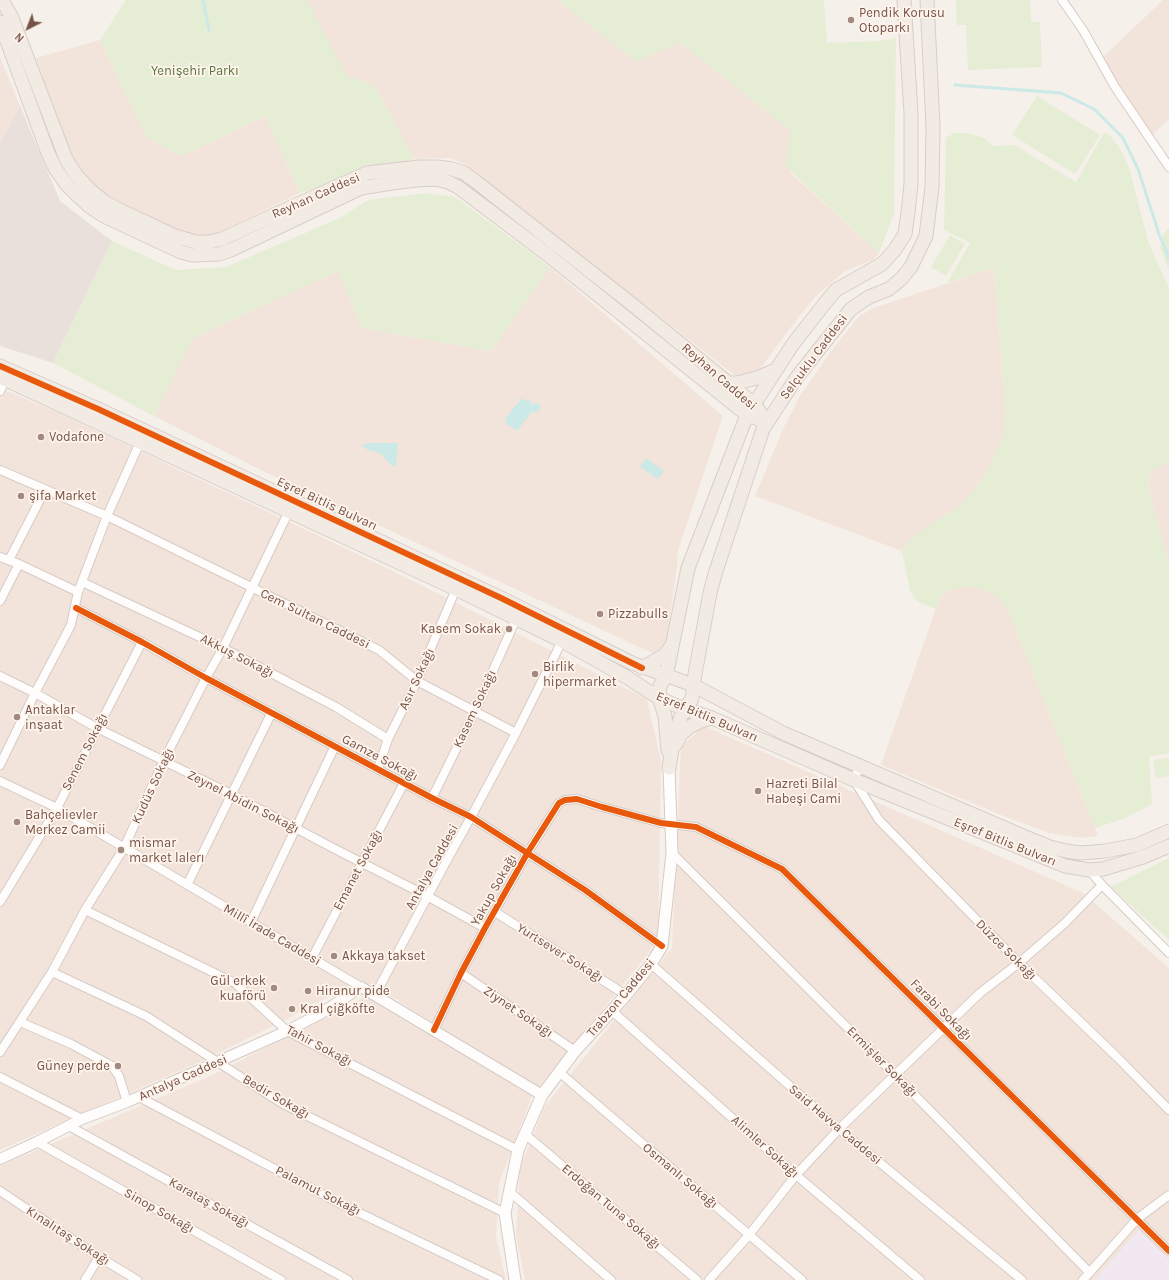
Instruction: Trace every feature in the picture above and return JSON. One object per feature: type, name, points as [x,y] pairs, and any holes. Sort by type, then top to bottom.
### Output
[{"type":"main road","name":"Reyhan Caddesi","points":[[2,0],[12,18],[66,159],[76,175],[91,191],[105,202],[175,236],[196,242],[209,242],[222,239],[367,173],[438,166],[452,169],[475,181],[632,305],[754,404],[767,422]]},
{"type":"main road","name":"Selçuklu Caddesi","points":[[659,698],[660,686],[666,676],[688,568],[747,415],[793,344],[824,303],[836,290],[882,264],[894,251],[905,234],[911,184],[911,152],[904,0]]},
{"type":"main road","name":"Selçuklu Caddesi","points":[[669,768],[673,743],[679,722],[684,709],[691,701],[694,694],[693,685],[710,593],[715,574],[763,429],[797,377],[851,309],[869,297],[889,289],[901,279],[911,267],[926,236],[932,179],[932,127],[927,0]]},
{"type":"main road","name":"Reyhan Caddesi","points":[[0,22],[48,153],[56,168],[66,184],[77,195],[89,206],[104,216],[181,252],[192,255],[219,254],[231,250],[361,188],[392,182],[416,180],[435,179],[448,182],[458,187],[548,255],[747,415],[767,422]]},
{"type":"main road","name":"Eşref Bitlis Bulvarı","points":[[0,366],[143,436],[289,511],[456,589],[562,642],[628,678],[659,698],[684,709],[712,718],[854,780],[1065,866],[1089,870],[1119,865],[1169,846]]},
{"type":"main road","points":[[728,383],[737,383],[757,378],[776,370]]},
{"type":"main road","name":"Eşref Bitlis Bulvarı","points":[[2,383],[143,436],[501,598],[642,668],[680,679],[693,685],[785,734],[1050,847],[1066,851],[1087,853],[1119,849],[1136,845],[1169,831]]},
{"type":"main road","points":[[642,668],[665,655],[672,644]]},
{"type":"main road","name":"Trabzon Caddesi","points":[[515,1280],[505,1213],[518,1150],[542,1095],[575,1051],[626,995],[651,964],[662,946],[672,853],[672,824],[665,716],[659,698]]},
{"type":"main road","points":[[669,768],[674,748],[681,734],[691,726],[712,718]]},
{"type":"street","points":[[1062,0],[1083,30],[1115,87],[1169,167]]},
{"type":"street","points":[[0,765],[35,693],[71,625],[76,608],[78,592],[107,516],[143,436]]},
{"type":"street","name":"Cem Sultan Caddesi","points":[[0,470],[107,516],[379,650],[417,681],[475,710],[516,733]]},
{"type":"street","points":[[9,560],[45,490]]},
{"type":"street","name":"Kudüs Sokağı","points":[[0,1052],[52,972],[85,910],[124,848],[164,762],[206,678],[223,648],[289,511]]},
{"type":"street","points":[[0,557],[19,564],[78,592]]},
{"type":"street","points":[[0,601],[19,564]]},
{"type":"street","name":"Akkuş Sokağı","points":[[82,582],[223,648],[336,707],[388,739]]},
{"type":"street","name":"Asır Sokağı","points":[[378,769],[388,739],[417,681],[456,589]]},
{"type":"street","name":"Gamze Sokağı","points":[[76,608],[432,798],[471,817],[528,852],[585,890],[662,946]]},
{"type":"street","name":"Kasem Sokağı","points":[[432,798],[475,710],[516,619]]},
{"type":"street","name":"Senem Sokağı","points":[[0,902],[57,808],[142,642]]},
{"type":"street","name":"Antalya Caddesi","points":[[375,995],[516,733],[562,642]]},
{"type":"street","name":"Zeynel Abidin Sokağı","points":[[0,676],[35,693],[97,728],[231,794],[427,896],[485,928]]},
{"type":"street","points":[[187,885],[272,712]]},
{"type":"street","points":[[251,922],[335,746]]},
{"type":"street","points":[[854,780],[860,765]]},
{"type":"street","name":"Düzce Sokağı","points":[[854,780],[879,820],[1019,963],[1118,1058],[1169,1110]]},
{"type":"street","name":"Millî İrade Caddesi","points":[[0,781],[57,808],[542,1095]]},
{"type":"street","name":"Emanet Sokağı","points":[[312,958],[404,783]]},
{"type":"street","name":"Yakup Sokağı","points":[[434,1030],[461,973],[485,928],[528,852],[559,803],[565,800],[577,799],[602,808],[661,823],[672,824]]},
{"type":"street","name":"Farabi Sokağı","points":[[672,824],[696,827],[782,869],[944,1027],[1169,1251]]},
{"type":"street","name":"Ermişler Sokağı","points":[[672,853],[894,1074],[1089,1272]]},
{"type":"street","points":[[1089,870],[1169,953]]},
{"type":"street","points":[[709,1280],[749,1235],[796,1175],[838,1129],[980,993],[1019,963],[1065,923],[1102,885]]},
{"type":"street","name":"Tahir Sokağı","points":[[85,910],[236,983],[287,1031],[518,1150]]},
{"type":"street","name":"Yurtsever Sokağı","points":[[495,912],[626,995]]},
{"type":"street","name":"Said Havva Caddesi","points":[[651,964],[838,1129],[1022,1280]]},
{"type":"street","name":"Bedir Sokağı","points":[[52,972],[146,1016],[283,1104],[505,1213]]},
{"type":"street","name":"Ziynet Sokağı","points":[[461,973],[575,1051]]},
{"type":"street","name":"Antalya Caddesi","points":[[0,1159],[82,1120],[139,1097],[287,1031],[320,1014],[360,987]]},
{"type":"street","name":"Alimler Sokağı","points":[[611,1010],[796,1175],[920,1280]]},
{"type":"street","points":[[20,1022],[71,1044],[112,1066],[119,1076],[127,1102]]},
{"type":"street","name":"Osmanlı Sokağı","points":[[559,1072],[802,1280]]},
{"type":"street","points":[[0,1077],[82,1120]]},
{"type":"street","name":"Palamut Sokağı","points":[[139,1097],[341,1204],[499,1280]]},
{"type":"street","name":"Karataş Sokağı","points":[[69,1126],[348,1280]]},
{"type":"street","name":"Erdoğan Tuna Sokağı","points":[[525,1134],[697,1280]]},
{"type":"street","name":"Sinop Sokağı","points":[[37,1142],[281,1280]]},
{"type":"street","name":"Kınalıtaş Sokağı","points":[[0,1191],[99,1257],[137,1280]]},
{"type":"street","points":[[509,1191],[611,1280]]},
{"type":"street","points":[[1083,1280],[1137,1219],[1169,1195]]},
{"type":"street","points":[[85,1280],[99,1257]]},
{"type":"shaded area","points":[[307,0],[557,0],[637,62],[680,42],[790,130],[790,172],[879,253],[873,260],[845,271],[816,296],[760,369],[745,375],[734,375],[474,171],[462,163],[450,158],[414,159],[374,85],[347,77]]},
{"type":"shaded area","points":[[1163,0],[1169,0],[1169,119],[1152,135],[1102,58]]},
{"type":"shaded area","points":[[100,40],[147,138],[182,156],[265,116],[300,193],[219,232],[201,237],[182,232],[104,193],[82,170],[71,154],[62,133],[36,58]]},
{"type":"shaded area","points":[[0,57],[20,106],[0,144]]},
{"type":"shaded area","points":[[20,106],[60,201],[112,241],[53,363],[0,346],[0,144]]},
{"type":"shaded area","points":[[550,267],[723,416],[678,550],[666,643],[654,654],[259,469],[154,416],[193,338],[338,271],[362,328],[491,351]]},
{"type":"shaded area","points":[[994,268],[1006,412],[1004,434],[991,463],[977,487],[961,505],[907,543],[902,551],[755,496],[783,429],[800,396],[829,354],[859,316],[876,307]]},
{"type":"shaded area","points":[[0,388],[59,413],[393,571],[647,699],[661,761],[658,935],[648,954],[538,1088],[371,984],[351,984],[285,1020],[204,1060],[0,1150]]},
{"type":"shaded area","points":[[1169,463],[1169,566],[1149,489],[1148,477],[1154,469]]},
{"type":"shaded area","points":[[967,586],[979,588],[989,592],[1000,599],[1009,612],[1098,836],[1082,838],[1049,833],[1001,815],[881,765],[940,597],[946,591]]},
{"type":"shaded area","points":[[704,726],[1083,893],[1169,968],[1169,1280],[525,1280],[516,1235],[520,1167],[545,1106],[672,948],[681,746]]},
{"type":"shaded area","points":[[367,996],[532,1096],[499,1183],[496,1238],[506,1280],[0,1280],[0,1166],[212,1075]]},
{"type":"shaded area","points":[[1139,1230],[1169,1260],[1169,1280],[1094,1280]]},
{"type":"green space","name":"Yenişehir Parkı","points":[[126,0],[307,0],[347,76],[374,85],[414,159],[300,193],[265,116],[182,156],[147,138],[100,40]]},
{"type":"green space","points":[[557,0],[824,0],[827,43],[879,41],[896,38],[894,213],[879,253],[785,166],[790,130],[680,42],[637,62]]},
{"type":"green space","points":[[956,0],[1030,0],[1031,22],[1040,22],[1042,67],[968,70],[966,25],[957,25]]},
{"type":"green space","points":[[1037,96],[1100,135],[1075,174],[1012,135]]},
{"type":"green space","points":[[954,133],[968,133],[984,138],[993,146],[1014,145],[1076,182],[1104,133],[1111,136],[1122,152],[1130,171],[1149,244],[1169,288],[1169,463],[1154,469],[1148,477],[1149,489],[1169,566],[1169,753],[1149,757],[1152,804],[1123,819],[1095,828],[1009,612],[1000,599],[979,588],[967,586],[946,591],[940,597],[936,609],[920,603],[915,599],[910,591],[902,551],[907,543],[919,532],[961,505],[977,487],[991,463],[1004,434],[1006,412],[994,268],[947,283],[970,243],[944,230],[946,138]]},
{"type":"green space","points":[[426,193],[455,197],[550,267],[491,351],[362,328],[338,271],[193,338],[154,416],[53,363],[112,241],[176,270],[226,267],[340,218],[368,200]]},
{"type":"green space","points":[[1169,228],[1169,270],[1160,248],[1163,234]]},
{"type":"green space","points":[[950,235],[965,244],[946,276],[931,267]]},
{"type":"green space","points":[[1169,758],[1169,776],[1156,778],[1153,760]]},
{"type":"green space","points":[[1169,858],[1169,940],[1111,887]]},
{"type":"water","points":[[522,398],[526,401],[530,400],[532,406],[536,402],[541,408],[536,413],[532,411],[517,431],[506,423],[505,419]]},
{"type":"water","points":[[369,443],[398,443],[396,467],[390,464],[380,453],[368,450],[361,445]]},
{"type":"water","points":[[646,458],[664,471],[658,479],[640,467]]},
{"type":"waterway","points":[[203,0],[209,30]]},
{"type":"waterway","points":[[955,85],[1061,93],[1094,109],[1123,138],[1138,169],[1159,234],[1169,258]]},
{"type":"cycle path","points":[[0,366],[98,409],[501,598],[642,668]]},
{"type":"cycle path","points":[[76,608],[432,798],[471,817],[585,890],[662,946]]},
{"type":"cycle path","points":[[434,1030],[461,973],[485,928],[528,852],[559,803],[565,800],[577,799],[661,823],[696,827],[782,869],[1169,1251]]},
{"type":"place","name":"Pendik Korusu Otoparkı","points":[[851,20]]},
{"type":"place","name":"Vodafone","points":[[41,437]]},
{"type":"place","name":"şifa Market","points":[[21,496]]},
{"type":"place","name":"Pizzabulls","points":[[600,614]]},
{"type":"place","name":"Kasem Sokak","points":[[509,629]]},
{"type":"place","name":"Birlik hipermarket","points":[[535,674]]},
{"type":"place","name":"Antaklar inşaat","points":[[17,717]]},
{"type":"place","name":"Hazreti Bilal Habeşi Cami","points":[[758,791]]},
{"type":"place","name":"Bahçelievler Merkez Camii","points":[[17,822]]},
{"type":"place","name":"mismar market lalerı","points":[[121,850]]},
{"type":"place","name":"Akkaya takset","points":[[334,956]]},
{"type":"place","name":"Gül erkek kuaförü","points":[[274,988]]},
{"type":"place","name":"Hiranur pide","points":[[308,991]]},
{"type":"place","name":"Kral çiğköfte","points":[[292,1009]]},
{"type":"place","name":"Güney perde","points":[[118,1066]]}]
